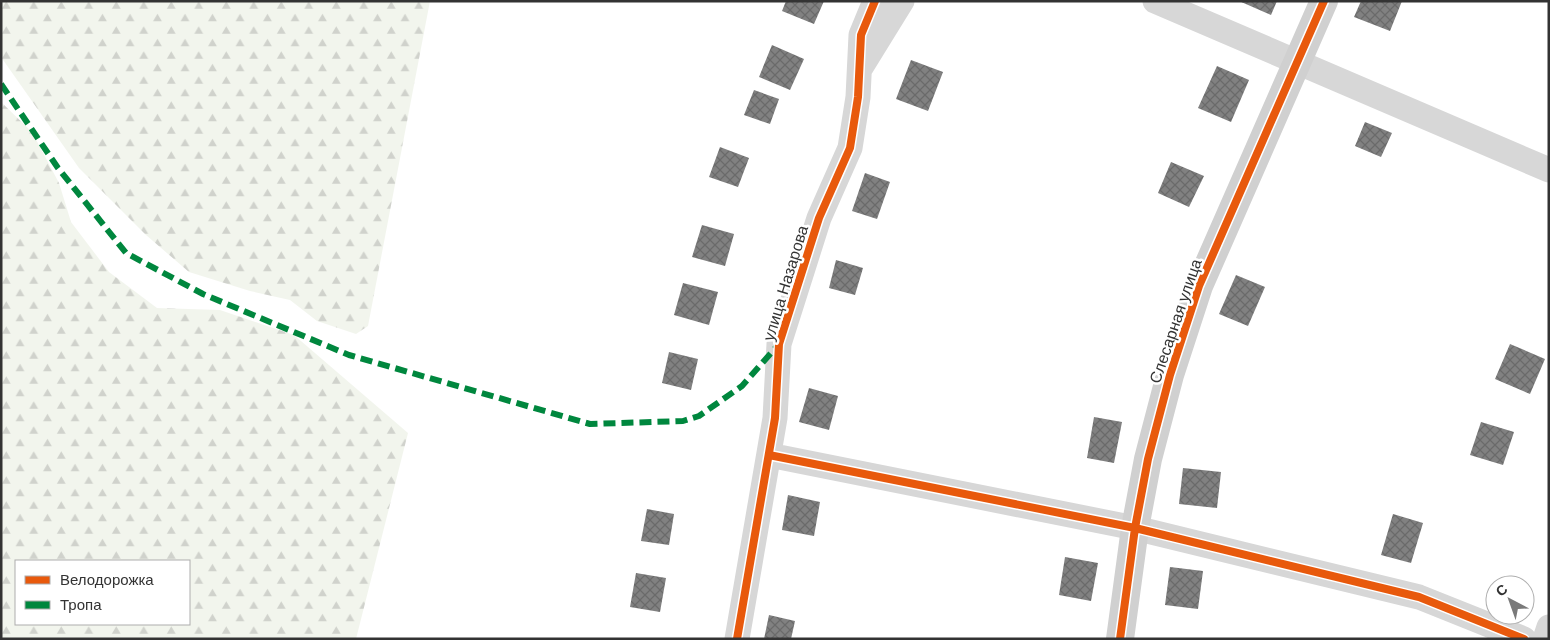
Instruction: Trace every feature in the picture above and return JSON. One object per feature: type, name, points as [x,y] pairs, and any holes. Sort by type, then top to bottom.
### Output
[{"type":"street","name":"улица Назарова","points":[[737,639],[776,418],[779,344],[819,218],[850,148],[858,96],[861,35],[875,1]]},
{"type":"street","points":[[859,71],[902,1]]},
{"type":"street","points":[[1155,1],[1549,170]]},
{"type":"street","name":"Слесарная улица","points":[[1120,639],[1135,528],[1148,459],[1170,375],[1199,286],[1324,1]]},
{"type":"street","points":[[769,455],[1135,528],[1419,597],[1524,639]]},
{"type":"street","points":[[1545,639],[1549,627]]},
{"type":"green space","points":[[1,1],[430,1],[368,326],[356,334],[317,321],[290,300],[250,291],[189,272],[146,235],[79,168],[1,57]]},
{"type":"green space","points":[[1,102],[32,132],[59,183],[71,222],[109,272],[157,308],[220,310],[294,335],[408,433],[356,639],[1,639]]},
{"type":"building","points":[[786,1],[824,1],[814,24],[782,11]]},
{"type":"building","points":[[1239,1],[1277,1],[1271,15]]},
{"type":"building","points":[[1361,1],[1402,1],[1390,31],[1354,17]]},
{"type":"building","points":[[772,45],[804,59],[790,90],[759,77]]},
{"type":"building","points":[[911,60],[943,72],[928,111],[896,99]]},
{"type":"building","points":[[1217,66],[1249,80],[1231,122],[1198,108]]},
{"type":"building","points":[[754,90],[779,99],[770,124],[744,115]]},
{"type":"building","points":[[1365,122],[1392,133],[1381,157],[1355,146]]},
{"type":"building","points":[[720,147],[749,158],[738,187],[709,177]]},
{"type":"building","points":[[1171,162],[1204,176],[1189,207],[1158,193]]},
{"type":"building","points":[[865,173],[890,182],[877,219],[852,211]]},
{"type":"building","points":[[702,225],[734,234],[725,266],[692,257]]},
{"type":"building","points":[[836,260],[863,268],[855,295],[829,288]]},
{"type":"building","points":[[1236,275],[1265,287],[1248,326],[1219,314]]},
{"type":"building","points":[[683,283],[718,292],[709,325],[674,315]]},
{"type":"building","points":[[1510,344],[1545,359],[1530,394],[1495,379]]},
{"type":"building","points":[[669,352],[698,359],[691,390],[662,383]]},
{"type":"building","points":[[809,388],[838,396],[829,430],[799,422]]},
{"type":"building","points":[[1094,417],[1122,422],[1114,463],[1087,458]]},
{"type":"building","points":[[1481,422],[1514,432],[1503,465],[1470,455]]},
{"type":"building","points":[[1183,468],[1221,472],[1217,508],[1179,504]]},
{"type":"building","points":[[788,495],[820,502],[814,536],[782,530]]},
{"type":"building","points":[[647,509],[674,514],[669,545],[641,541]]},
{"type":"building","points":[[1393,514],[1423,523],[1411,563],[1381,555]]},
{"type":"building","points":[[1065,557],[1098,563],[1091,601],[1059,595]]},
{"type":"building","points":[[1170,567],[1203,571],[1198,609],[1165,605]]},
{"type":"building","points":[[636,573],[666,578],[660,612],[630,607]]},
{"type":"building","points":[[769,615],[795,621],[791,639],[764,639]]},
{"type":"marked path","points":[[1,84],[58,168],[126,253],[203,294],[349,355],[590,424],[683,421],[699,416],[742,386],[779,344]]},
{"type":"cycle path","points":[[737,639],[775,418],[779,344],[819,218],[850,148],[858,97],[861,35],[875,1]]},
{"type":"cycle path","points":[[1120,639],[1135,528],[1148,459],[1170,375],[1199,286],[1324,1]]},
{"type":"cycle path","points":[[769,455],[1135,528],[1419,597],[1524,639]]}]
